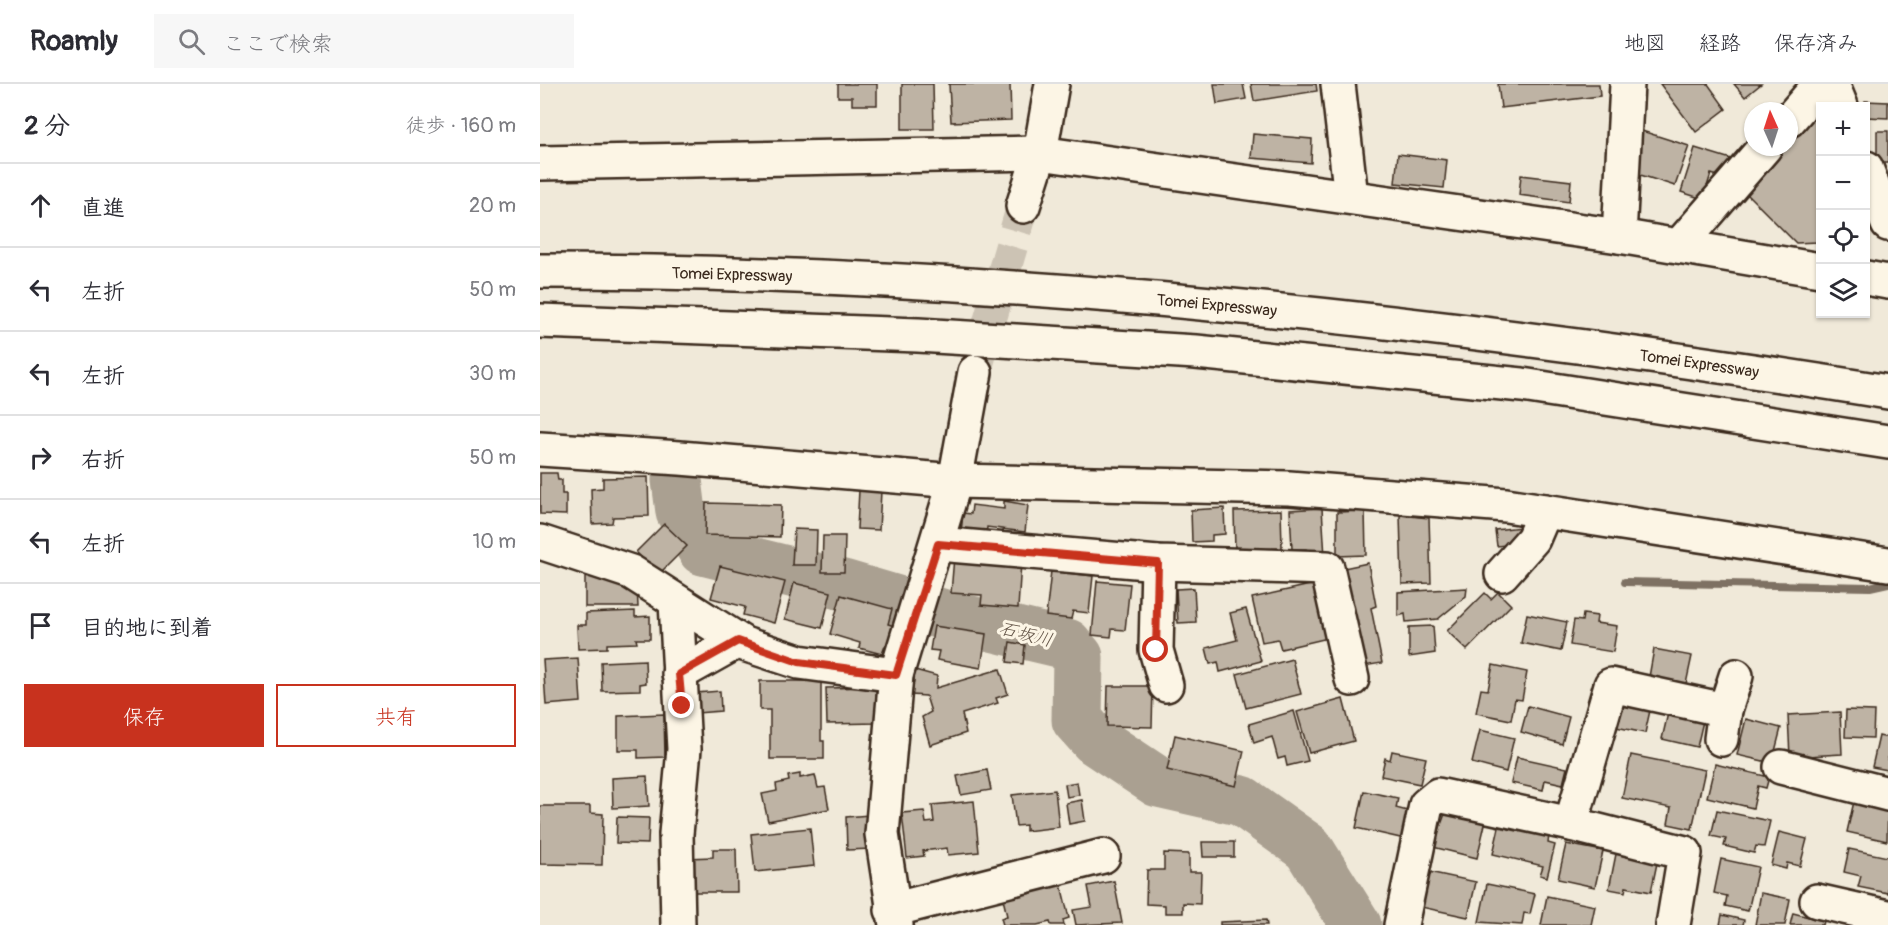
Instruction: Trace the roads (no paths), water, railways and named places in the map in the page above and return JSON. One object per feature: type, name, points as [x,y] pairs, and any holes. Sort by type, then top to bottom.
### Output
[{"type":"main road","points":[[1023,206],[1040,153],[1052,84]]},
{"type":"main road","points":[[1338,84],[1351,197]]},
{"type":"main road","points":[[1619,236],[1627,84]]},
{"type":"main road","points":[[1798,110],[1820,84]]},
{"type":"main road","points":[[1832,84],[1839,102]]},
{"type":"main road","points":[[540,163],[1040,153],[1619,236],[1816,269]]},
{"type":"main road","points":[[1679,246],[1757,156]]},
{"type":"main road","points":[[1870,178],[1888,224]]},
{"type":"main road","name":"Tomei Expressway","points":[[540,271],[802,277],[1013,288],[1280,310],[1691,361],[1888,392]]},
{"type":"main road","points":[[1870,279],[1888,282]]},
{"type":"main road","points":[[540,323],[586,321],[918,335],[1196,352],[1522,385],[1888,442]]},
{"type":"main road","points":[[975,372],[955,481],[938,544],[896,675],[882,834],[894,918],[1103,856]]},
{"type":"main road","points":[[540,449],[955,481],[1289,488],[1506,505],[1888,564]]},
{"type":"main road","points":[[1502,574],[1533,538],[1545,511]]},
{"type":"main road","points":[[540,542],[631,572],[738,641],[799,662],[896,675]]},
{"type":"main road","points":[[938,544],[1158,563],[1327,568],[1352,679]]},
{"type":"main road","points":[[1158,563],[1156,650],[1166,685]]},
{"type":"main road","points":[[676,602],[684,749],[676,834],[678,925]]},
{"type":"main road","points":[[679,674],[738,641]]},
{"type":"main road","points":[[1571,824],[1611,685],[1723,724],[1736,676]]},
{"type":"main road","points":[[1781,767],[1888,794]]},
{"type":"main road","points":[[1401,925],[1426,805],[1438,795],[1571,824],[1685,853],[1673,925]]},
{"type":"main road","points":[[1817,901],[1888,917]]},
{"type":"waterway","name":"石坂川","points":[[677,480],[681,512],[703,550],[843,585],[941,614],[1067,644],[1078,657],[1077,720],[1095,740],[1158,782],[1242,801],[1308,848],[1356,925]]},
{"type":"waterway","points":[[1625,582],[1870,587],[1888,583]]},
{"type":"tunnel","points":[[975,372],[1023,206]]}]
